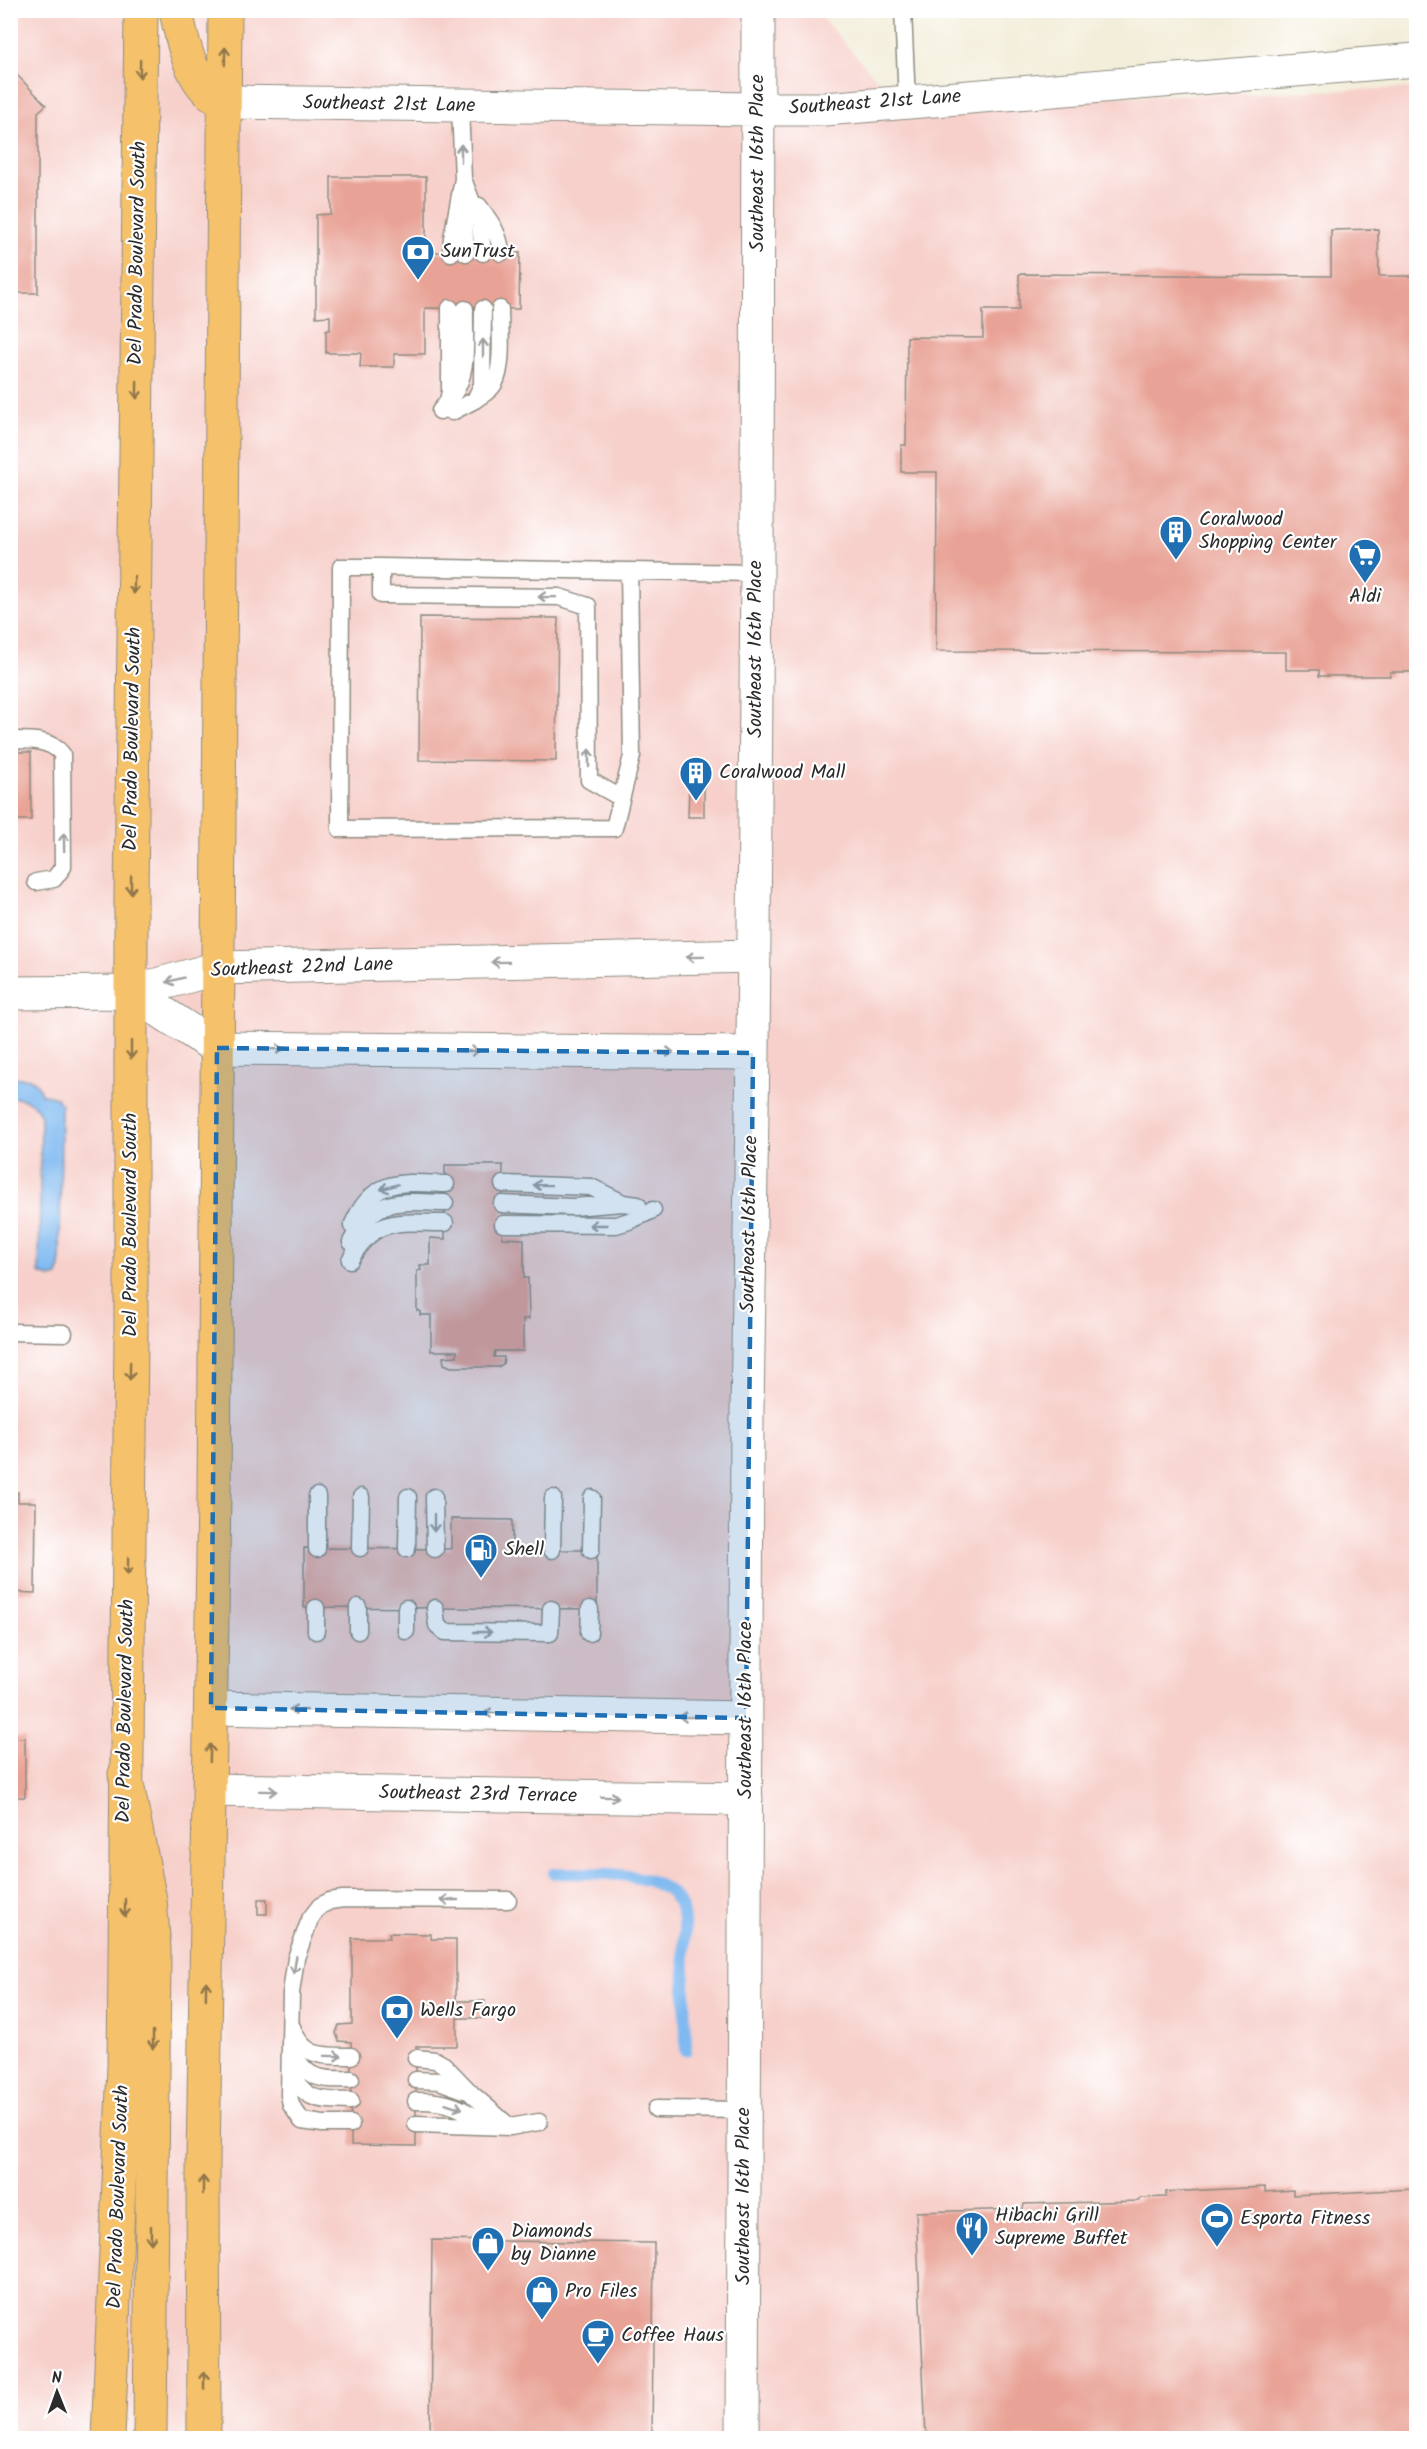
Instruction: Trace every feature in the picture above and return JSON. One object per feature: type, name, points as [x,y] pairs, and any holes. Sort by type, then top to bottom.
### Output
[{"type":"main road","name":"Del Prado Boulevard South","points":[[108,2439],[124,2066],[131,1333],[131,992],[141,10]]},
{"type":"main road","points":[[176,10],[185,48],[197,76],[208,92],[224,102]]},
{"type":"main road","points":[[204,2439],[203,2161],[211,1708],[225,10]]},
{"type":"main road","points":[[125,1774],[150,1900],[154,1950],[150,2439]]},
{"type":"street","name":"Southeast 16th Place","points":[[742,2439],[747,1422],[757,573],[758,10]]},
{"type":"street","name":"Southeast 21st Lane","points":[[224,102],[825,109],[1416,60]]},
{"type":"street","name":"Southeast 22nd Lane","points":[[10,993],[131,992],[218,968],[754,956]]},
{"type":"street","points":[[131,992],[217,1048],[753,1053]]},
{"type":"street","points":[[211,1708],[746,1718]]},
{"type":"street","name":"Southeast 23rd Terrace","points":[[210,1790],[746,1799]]},
{"type":"lane","points":[[903,10],[907,102]]},
{"type":"lane","points":[[458,253],[452,238],[465,190],[460,106]]},
{"type":"lane","points":[[465,190],[480,223],[483,253]]},
{"type":"lane","points":[[465,190],[495,229],[501,243],[501,253]]},
{"type":"lane","points":[[458,309],[464,365],[461,380],[447,408],[475,400],[482,386],[492,309]]},
{"type":"lane","points":[[629,571],[632,756],[614,828],[340,829],[341,567],[381,567],[757,573]]},
{"type":"lane","points":[[381,567],[381,595],[559,597],[588,606],[590,780],[621,798]]},
{"type":"lane","points":[[10,740],[41,742],[58,749],[62,754],[65,856],[63,867],[54,879],[36,882]]},
{"type":"lane","points":[[445,1203],[409,1202],[380,1207],[371,1212],[351,1234],[364,1201],[372,1193],[382,1188],[404,1184],[446,1184]]},
{"type":"lane","points":[[503,1184],[591,1187],[638,1206]]},
{"type":"lane","points":[[502,1204],[573,1207],[638,1206]]},
{"type":"lane","points":[[503,1224],[616,1225],[629,1221],[638,1206]]},
{"type":"lane","points":[[350,1260],[363,1239],[384,1226],[399,1223],[445,1223]]},
{"type":"lane","points":[[10,1332],[64,1333]]},
{"type":"lane","points":[[317,1496],[317,1549]]},
{"type":"lane","points":[[360,1548],[361,1497]]},
{"type":"lane","points":[[407,1549],[408,1497]]},
{"type":"lane","points":[[434,1497],[435,1549]]},
{"type":"lane","points":[[552,1550],[553,1498]]},
{"type":"lane","points":[[591,1550],[592,1498]]},
{"type":"lane","points":[[358,1607],[358,1631]]},
{"type":"lane","points":[[316,1608],[316,1631]]},
{"type":"lane","points":[[406,1608],[406,1631]]},
{"type":"lane","points":[[435,1608],[436,1625],[445,1632],[550,1633],[551,1609]]},
{"type":"lane","points":[[589,1633],[590,1609]]},
{"type":"lane","points":[[351,2124],[302,2121],[291,2105],[291,1993],[300,1941],[310,1918],[320,1906],[330,1901],[343,1899],[508,1900]]},
{"type":"lane","points":[[290,2023],[297,2041],[314,2053],[324,2056],[351,2056]]},
{"type":"lane","points":[[290,2046],[304,2070],[314,2077],[351,2079]]},
{"type":"lane","points":[[416,2058],[435,2060],[444,2065],[473,2095],[510,2127]]},
{"type":"lane","points":[[290,2069],[296,2084],[311,2097],[351,2101]]},
{"type":"lane","points":[[416,2080],[439,2081],[473,2095]]},
{"type":"lane","points":[[416,2101],[446,2103],[462,2108],[488,2125]]},
{"type":"lane","points":[[656,2109],[745,2110]]},
{"type":"lane","points":[[416,2124],[510,2127],[539,2122]]},
{"type":"highlighted area","points":[[217,1048],[753,1053],[746,1718],[211,1708]]},
{"type":"shaded area","points":[[11,11],[816,11],[898,103],[1416,88],[1416,2438],[11,2438]]},
{"type":"water","points":[[10,1077],[32,1079],[41,1094],[57,1098],[61,1105],[60,1267],[58,1276],[51,1278],[39,1273],[41,1116],[29,1102],[11,1097]]},
{"type":"building","points":[[15,73],[46,105],[38,112],[38,293],[10,293],[10,79]]},
{"type":"building","name":"SunTrust","points":[[331,177],[426,177],[426,252],[520,253],[519,309],[425,308],[425,354],[394,354],[394,367],[360,367],[361,353],[326,353],[326,330],[330,330],[330,316],[316,317],[316,215],[331,214]]},
{"type":"building","name":"Coralwood Shopping Center","points":[[1378,229],[1379,276],[1416,276],[1416,672],[1390,672],[1390,676],[1319,676],[1319,670],[1286,670],[1286,652],[936,651],[937,472],[901,472],[901,445],[906,445],[907,337],[983,338],[983,310],[1019,310],[1019,274],[1331,276],[1331,230]]},
{"type":"building","points":[[420,617],[558,618],[556,761],[419,760]]},
{"type":"building","points":[[10,752],[31,752],[31,820],[10,820]]},
{"type":"building","name":"Coralwood Mall","points":[[689,787],[704,787],[704,817],[688,817]]},
{"type":"building","points":[[445,1165],[503,1165],[502,1238],[524,1239],[524,1278],[528,1278],[529,1319],[523,1319],[523,1351],[495,1351],[494,1357],[504,1357],[503,1364],[498,1367],[451,1367],[444,1364],[443,1357],[457,1356],[457,1351],[431,1351],[431,1315],[420,1315],[420,1311],[417,1311],[417,1271],[421,1270],[420,1265],[430,1265],[430,1238],[445,1239]]},
{"type":"building","points":[[10,1492],[18,1492],[18,1502],[36,1502],[35,1593],[10,1592]]},
{"type":"building","points":[[451,1519],[512,1520],[512,1550],[597,1550],[597,1609],[304,1607],[304,1548],[451,1549]]},
{"type":"building","points":[[10,1737],[25,1738],[25,1797],[10,1797]]},
{"type":"building","points":[[258,1899],[267,1899],[267,1914],[258,1914]]},
{"type":"building","name":"Wells Fargo","points":[[389,1933],[431,1934],[431,1939],[456,1939],[456,2001],[485,2001],[485,2018],[457,2018],[457,2046],[416,2046],[416,2146],[351,2145],[351,2042],[339,2041],[336,2033],[339,2025],[352,2024],[352,1938],[390,1938]]},
{"type":"building","points":[[1265,2187],[1265,2192],[1293,2190],[1293,2195],[1416,2189],[1416,2438],[926,2438],[916,2212],[1023,2209],[1024,2204],[1139,2201],[1140,2198],[1166,2197],[1166,2192]]},
{"type":"building","points":[[432,2240],[654,2243],[652,2438],[430,2438]]},
{"type":"waterway","points":[[554,1873],[613,1874],[634,1877],[653,1882],[668,1891],[679,1904],[684,1922],[686,2050]]},
{"type":"place","name":"SunTrust","points":[[418,281]]},
{"type":"place","name":"Coralwood Shopping Center","points":[[1176,561]]},
{"type":"place","name":"Aldi","points":[[1365,584]]},
{"type":"place","name":"Coralwood Mall","points":[[696,802]]},
{"type":"place","name":"Shell","points":[[481,1579]]},
{"type":"place","name":"Wells Fargo","points":[[397,2040]]},
{"type":"place","name":"Esporta Fitness","points":[[1217,2248]]},
{"type":"place","name":"Hibachi Grill Supreme Buffet","points":[[972,2257]]},
{"type":"place","name":"Diamonds by Dianne","points":[[488,2272]]},
{"type":"place","name":"Pro Files","points":[[542,2321]]},
{"type":"place","name":"Coffee Haus","points":[[598,2365]]}]
